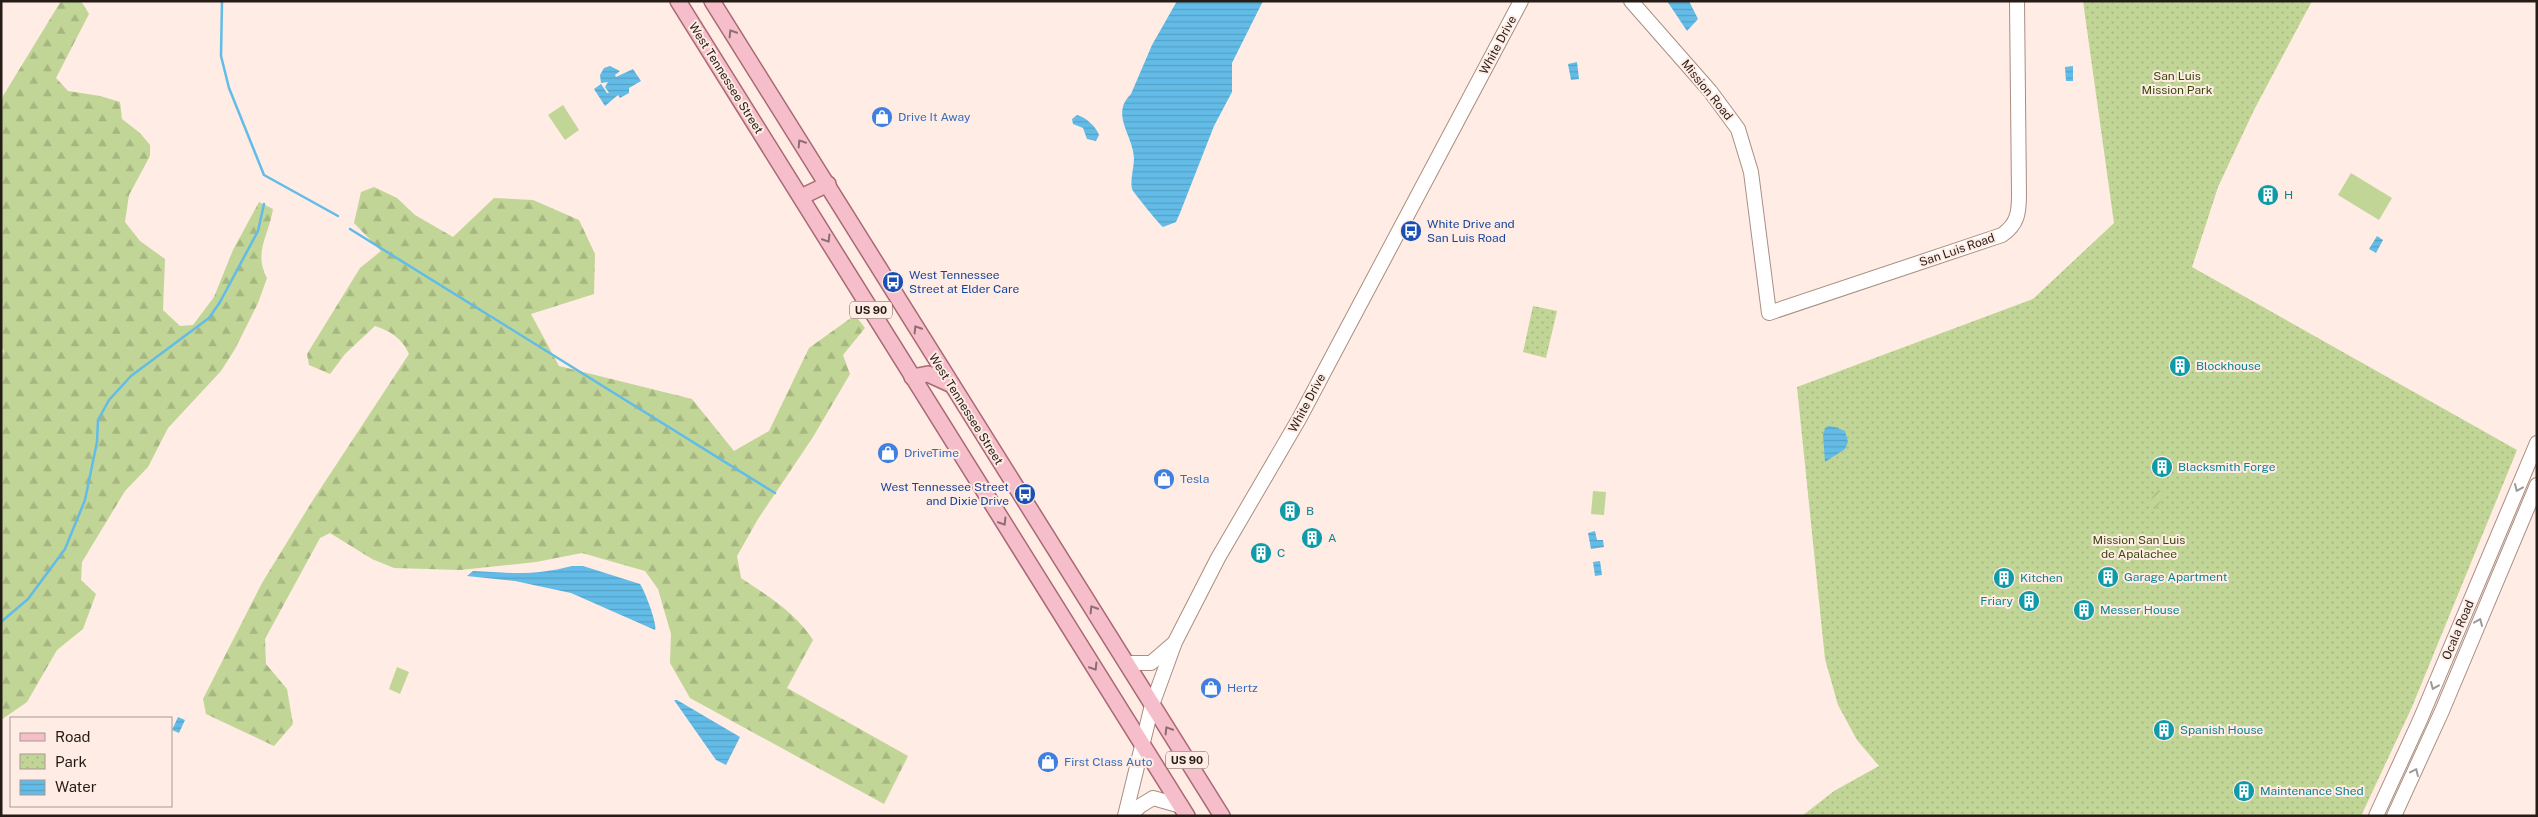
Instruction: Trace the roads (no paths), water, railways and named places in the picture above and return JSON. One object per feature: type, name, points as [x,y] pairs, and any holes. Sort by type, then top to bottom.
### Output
[{"type":"main road","name":"West Tennessee Street","points":[[678,1],[1184,811]]},
{"type":"main road","name":"West Tennessee Street","points":[[712,1],[1222,816]]},
{"type":"main road","points":[[802,197],[828,184]]},
{"type":"main road","points":[[912,377],[928,374],[952,385]]},
{"type":"street","name":"White Drive","points":[[1125,816],[1152,705],[1175,642],[1218,558],[1299,419],[1520,1]]},
{"type":"street","name":"Mission Road","points":[[1631,1],[1710,90],[1738,129],[1752,172],[1769,313]]},
{"type":"street","name":"San Luis Road","points":[[1769,313],[2002,235],[2014,224],[2019,209],[2017,1]]},
{"type":"street","name":"Ocala Road","points":[[2376,816],[2420,720],[2537,443]]},
{"type":"street","name":"Ocala Road","points":[[2396,812],[2442,711],[2537,485]]},
{"type":"street","points":[[2495,541],[2510,547]]},
{"type":"street","points":[[1126,663],[1151,663],[1175,642]]},
{"type":"street","points":[[1130,816],[1140,806],[1153,798],[1184,811]]},
{"type":"street","points":[[2383,800],[2396,812]]},
{"type":"water","points":[[1177,1],[1263,1],[1232,63],[1232,92],[1214,126],[1180,213],[1176,222],[1163,227],[1132,189],[1133,149],[1124,125],[1122,109],[1131,94],[1152,45]]},
{"type":"water","points":[[1667,1],[1689,1],[1698,19],[1687,31]]},
{"type":"water","points":[[1577,62],[1579,79],[1571,80],[1568,64]]},
{"type":"water","points":[[610,66],[620,71],[615,75],[616,77],[633,69],[641,81],[629,88],[629,93],[620,98],[618,95],[605,106],[594,89],[601,84],[609,93],[605,87],[608,82],[601,83],[600,75],[604,68]]},
{"type":"water","points":[[2073,66],[2073,81],[2066,81],[2065,67]]},
{"type":"water","points":[[1077,115],[1087,120],[1096,129],[1099,135],[1096,141],[1087,139],[1083,128],[1073,124],[1072,119]]},
{"type":"water","points":[[2377,236],[2383,240],[2376,253],[2369,249]]},
{"type":"water","points":[[1828,426],[1845,431],[1848,442],[1845,449],[1825,462],[1823,435],[1825,428]]},
{"type":"water","points":[[1595,531],[1597,540],[1603,540],[1604,547],[1591,549],[1588,533]]},
{"type":"water","points":[[1600,561],[1602,575],[1595,576],[1593,562]]},
{"type":"water","points":[[572,566],[583,566],[640,584],[653,615],[655,630],[571,593],[515,581],[467,576],[473,571],[534,573]]},
{"type":"water","points":[[674,700],[740,737],[726,765],[716,760]]},
{"type":"water","points":[[178,717],[185,720],[179,733],[172,730]]},
{"type":"waterway","points":[[222,1],[221,56],[229,88],[264,175],[338,216]]},
{"type":"waterway","points":[[1,622],[28,599],[65,549],[85,500],[97,442],[98,420],[109,400],[131,376],[209,318],[220,302],[258,231],[264,204]]},
{"type":"waterway","points":[[350,229],[775,493]]},
{"type":"place","name":"Drive It Away","points":[[882,117]]},
{"type":"place","name":"H","points":[[2268,195]]},
{"type":"place","name":"White Drive and San Luis Road","points":[[1411,231]]},
{"type":"place","name":"West Tennessee Street at Elder Care","points":[[893,282]]},
{"type":"place","name":"Blockhouse","points":[[2180,366]]},
{"type":"place","name":"DriveTime","points":[[888,453]]},
{"type":"place","name":"Blacksmith Forge","points":[[2162,467]]},
{"type":"place","name":"Tesla","points":[[1164,479]]},
{"type":"place","name":"West Tennessee Street and Dixie Drive","points":[[1025,494]]},
{"type":"place","name":"B","points":[[1290,511]]},
{"type":"place","name":"A","points":[[1312,538]]},
{"type":"place","name":"C","points":[[1261,553]]},
{"type":"place","name":"Garage Apartment","points":[[2108,577]]},
{"type":"place","name":"Kitchen","points":[[2004,578]]},
{"type":"place","name":"Friary","points":[[2029,601]]},
{"type":"place","name":"Messer House","points":[[2084,610]]},
{"type":"place","name":"Hertz","points":[[1211,688]]},
{"type":"place","name":"Spanish House","points":[[2164,730]]},
{"type":"place","name":"First Class Auto","points":[[1048,762]]},
{"type":"place","name":"Maintenance Shed","points":[[2244,791]]},
{"type":"park label","name":"San Luis Mission Park","points":[[2177,83]]},
{"type":"park label","name":"Mission San Luis de Apalachee","points":[[2139,547]]}]
